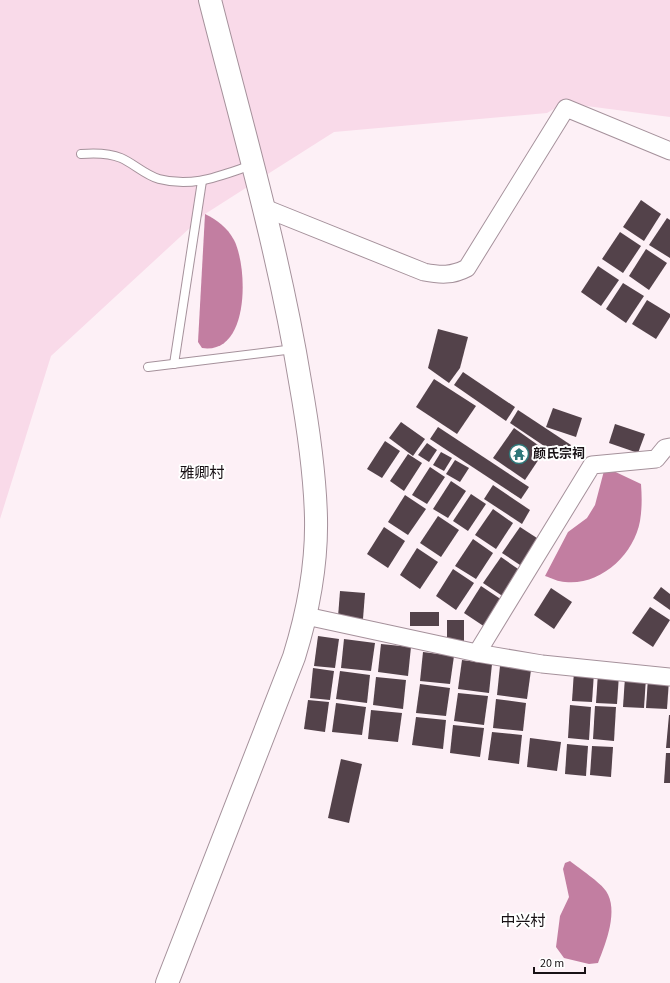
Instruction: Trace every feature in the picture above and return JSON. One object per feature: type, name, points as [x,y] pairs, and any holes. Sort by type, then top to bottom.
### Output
[{"type":"main road","points":[[167,983],[294,657],[306,616],[313,572],[316,518],[309,432],[283,288],[210,0]]},
{"type":"street","points":[[262,207],[424,272],[441,275],[458,273],[467,268],[566,108],[670,151]]},
{"type":"street","points":[[477,653],[592,465],[656,460],[665,448],[670,448]]},
{"type":"street","points":[[306,616],[477,653],[542,664],[670,678]]},
{"type":"lane","points":[[81,154],[96,153],[119,157],[157,178],[180,183],[202,181],[252,165]]},
{"type":"lane","points":[[174,364],[202,181]]},
{"type":"lane","points":[[148,367],[295,349]]},
{"type":"shaded area","points":[[0,0],[670,0],[670,117],[564,103],[547,113],[334,132],[205,214],[51,356],[0,519]]},
{"type":"shaded area","points":[[205,214],[221,224],[234,240],[239,253],[242,269],[243,288],[237,324],[229,338],[218,346],[202,348],[198,342]]},
{"type":"shaded area","points":[[605,467],[641,484],[642,503],[640,521],[631,545],[613,566],[591,579],[578,582],[565,582],[545,576],[568,532],[587,518],[595,505]]},
{"type":"shaded area","points":[[570,861],[600,884],[610,899],[610,927],[598,963],[589,964],[564,958],[556,947],[560,916],[569,897],[563,869],[565,863]]},
{"type":"building","points":[[641,200],[661,214],[644,241],[623,227]]},
{"type":"building","points":[[667,218],[670,220],[670,258],[649,245]]},
{"type":"building","points":[[620,232],[641,246],[623,273],[602,259]]},
{"type":"building","points":[[646,249],[667,263],[649,290],[629,276]]},
{"type":"building","points":[[598,266],[619,280],[601,306],[581,292]]},
{"type":"building","points":[[623,283],[644,296],[626,323],[606,309]]},
{"type":"building","points":[[647,300],[670,314],[670,317],[656,339],[632,324]]},
{"type":"building","points":[[438,329],[468,337],[460,368],[449,383],[428,368]]},
{"type":"building","points":[[463,372],[515,407],[506,421],[454,385]]},
{"type":"building","points":[[434,379],[476,406],[457,434],[416,407]]},
{"type":"building","points":[[553,408],[582,418],[576,437],[546,427]]},
{"type":"building","points":[[518,410],[571,445],[562,458],[510,423]]},
{"type":"building","points":[[401,422],[425,439],[413,456],[389,438]]},
{"type":"building","points":[[615,424],[645,434],[638,453],[609,443]]},
{"type":"building","points":[[438,427],[529,487],[521,499],[430,439]]},
{"type":"building","name":"颜氏宗祠","points":[[514,428],[545,450],[525,480],[493,458]]},
{"type":"building","points":[[385,441],[400,451],[382,478],[367,469]]},
{"type":"building","points":[[427,443],[437,450],[429,462],[418,455]]},
{"type":"building","points":[[441,452],[452,458],[444,471],[433,465]]},
{"type":"building","points":[[408,454],[422,463],[404,491],[390,481]]},
{"type":"building","points":[[455,460],[469,468],[460,482],[446,474]]},
{"type":"building","points":[[430,467],[445,477],[427,504],[412,495]]},
{"type":"building","points":[[451,481],[466,491],[448,518],[433,509]]},
{"type":"building","points":[[493,485],[530,510],[522,524],[484,499]]},
{"type":"building","points":[[471,494],[486,504],[468,531],[453,521]]},
{"type":"building","points":[[405,495],[426,509],[408,535],[388,522]]},
{"type":"building","points":[[493,509],[513,523],[496,549],[475,535]]},
{"type":"building","points":[[438,516],[459,530],[441,557],[420,543]]},
{"type":"building","points":[[384,527],[405,541],[388,568],[367,554]]},
{"type":"building","points":[[520,527],[540,540],[523,567],[502,553]]},
{"type":"building","points":[[473,539],[493,553],[476,579],[455,566]]},
{"type":"building","points":[[417,548],[438,562],[420,589],[400,575]]},
{"type":"building","points":[[501,557],[521,571],[504,597],[483,583]]},
{"type":"building","points":[[453,569],[474,583],[456,610],[436,596]]},
{"type":"building","points":[[481,586],[502,600],[485,627],[464,613]]},
{"type":"building","points":[[661,587],[670,594],[670,610],[653,598]]},
{"type":"building","points":[[551,588],[572,602],[554,629],[534,615]]},
{"type":"building","points":[[340,591],[365,593],[363,619],[338,617]]},
{"type":"building","points":[[650,607],[670,620],[653,647],[632,633]]},
{"type":"building","points":[[410,612],[439,612],[439,626],[410,626]]},
{"type":"building","points":[[447,620],[464,620],[464,642],[447,641]]},
{"type":"building","points":[[318,636],[339,639],[335,668],[314,666]]},
{"type":"building","points":[[344,639],[375,643],[371,671],[341,668]]},
{"type":"building","points":[[381,644],[411,647],[408,676],[378,672]]},
{"type":"building","points":[[423,652],[454,656],[450,684],[420,681]]},
{"type":"building","points":[[462,660],[492,664],[489,693],[458,689]]},
{"type":"building","points":[[500,666],[531,670],[527,699],[497,695]]},
{"type":"building","points":[[313,668],[334,671],[330,700],[310,698]]},
{"type":"building","points":[[340,671],[370,675],[367,703],[336,699]]},
{"type":"building","points":[[574,671],[594,673],[592,702],[572,701]]},
{"type":"building","points":[[598,673],[619,675],[617,704],[596,703]]},
{"type":"building","points":[[376,677],[406,680],[403,709],[373,705]]},
{"type":"building","points":[[625,677],[646,678],[644,708],[623,707]]},
{"type":"building","points":[[648,678],[669,680],[667,709],[646,708]]},
{"type":"building","points":[[420,684],[450,688],[446,716],[416,713]]},
{"type":"building","points":[[458,693],[488,696],[484,725],[454,721]]},
{"type":"building","points":[[496,699],[526,703],[523,731],[493,728]]},
{"type":"building","points":[[308,700],[329,702],[325,732],[304,729]]},
{"type":"building","points":[[336,703],[366,707],[362,735],[332,732]]},
{"type":"building","points":[[570,705],[591,707],[589,740],[568,738]]},
{"type":"building","points":[[595,706],[616,707],[614,741],[593,739]]},
{"type":"building","points":[[371,710],[402,713],[398,742],[368,739]]},
{"type":"building","points":[[669,715],[670,748],[666,748]]},
{"type":"building","points":[[416,717],[446,720],[443,749],[412,745]]},
{"type":"building","points":[[453,725],[484,728],[480,757],[450,753]]},
{"type":"building","points":[[492,732],[522,735],[519,764],[488,760]]},
{"type":"building","points":[[530,738],[561,742],[557,771],[527,767]]},
{"type":"building","points":[[567,744],[588,746],[586,776],[565,774]]},
{"type":"building","points":[[592,746],[613,747],[611,777],[590,775]]},
{"type":"building","points":[[666,753],[670,753],[670,783],[664,783]]},
{"type":"building","points":[[341,759],[362,764],[349,823],[328,818]]},
{"type":"place","name":"颜氏宗祠","points":[[519,454]]},
{"type":"district","name":"雅卿村","points":[[202,473]]},
{"type":"district","name":"中兴村","points":[[523,921]]}]
